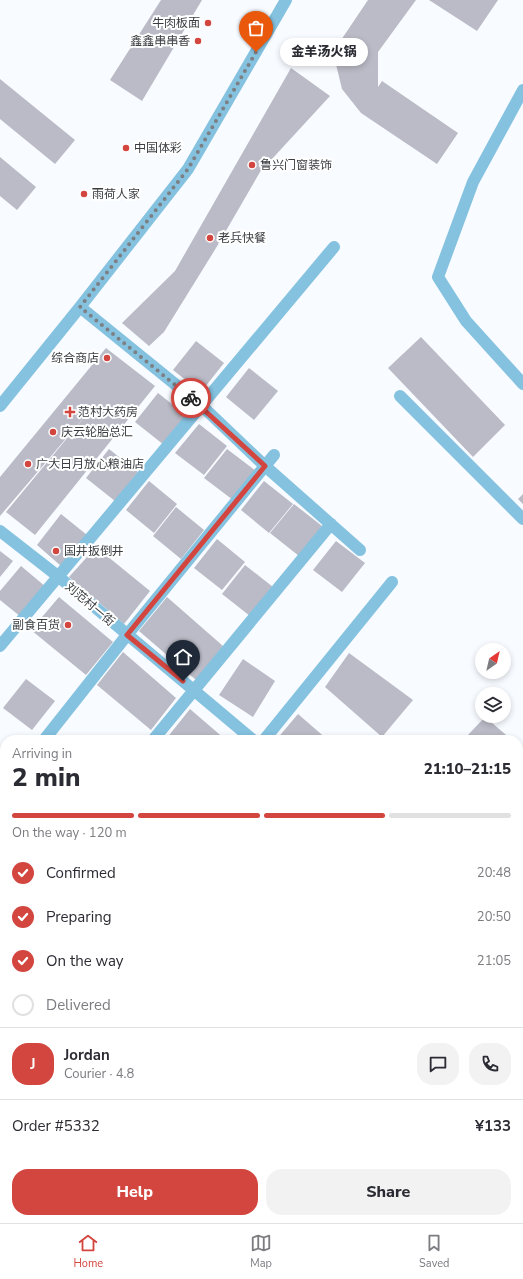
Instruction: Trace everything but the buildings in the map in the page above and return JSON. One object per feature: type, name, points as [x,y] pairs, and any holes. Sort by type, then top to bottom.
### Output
[{"type":"street","points":[[0,406],[188,169],[286,0]]},
{"type":"street","points":[[523,90],[473,182],[438,277],[466,321],[523,384]]},
{"type":"street","points":[[0,646],[334,247]]},
{"type":"street","points":[[80,307],[202,406],[265,466],[360,550]]},
{"type":"street","points":[[400,396],[523,520]]},
{"type":"street","points":[[48,735],[127,635],[274,455]]},
{"type":"street","points":[[157,735],[331,524]]},
{"type":"street","name":"刘范村一街","points":[[0,531],[59,577],[247,735]]},
{"type":"street","points":[[268,735],[392,582]]},
{"type":"way so far","points":[[191,398],[80,307],[188,169],[256,52]]},
{"type":"place","name":"牛肉板面","points":[[208,23]]},
{"type":"place","name":"鑫鑫串串香","points":[[198,41]]},
{"type":"place","name":"金羊汤火锅","points":[[256,52]]},
{"type":"place","name":"中国体彩","points":[[126,148]]},
{"type":"place","name":"鲁兴门窗装饰","points":[[252,165]]},
{"type":"place","name":"雨荷人家","points":[[84,194]]},
{"type":"place","name":"老兵快餐","points":[[210,238]]},
{"type":"place","name":"综合商店","points":[[107,358]]},
{"type":"place","name":"范村大药房","points":[[70,412]]},
{"type":"place","name":"庆云轮胎总汇","points":[[53,432]]},
{"type":"place","name":"广大日月放心粮油店","points":[[28,464]]},
{"type":"place","name":"国井扳倒井","points":[[56,551]]},
{"type":"place","name":"副食百货","points":[[68,625]]},
{"type":"route","points":[[183,681],[127,635],[265,466],[202,406],[191,398]]}]
